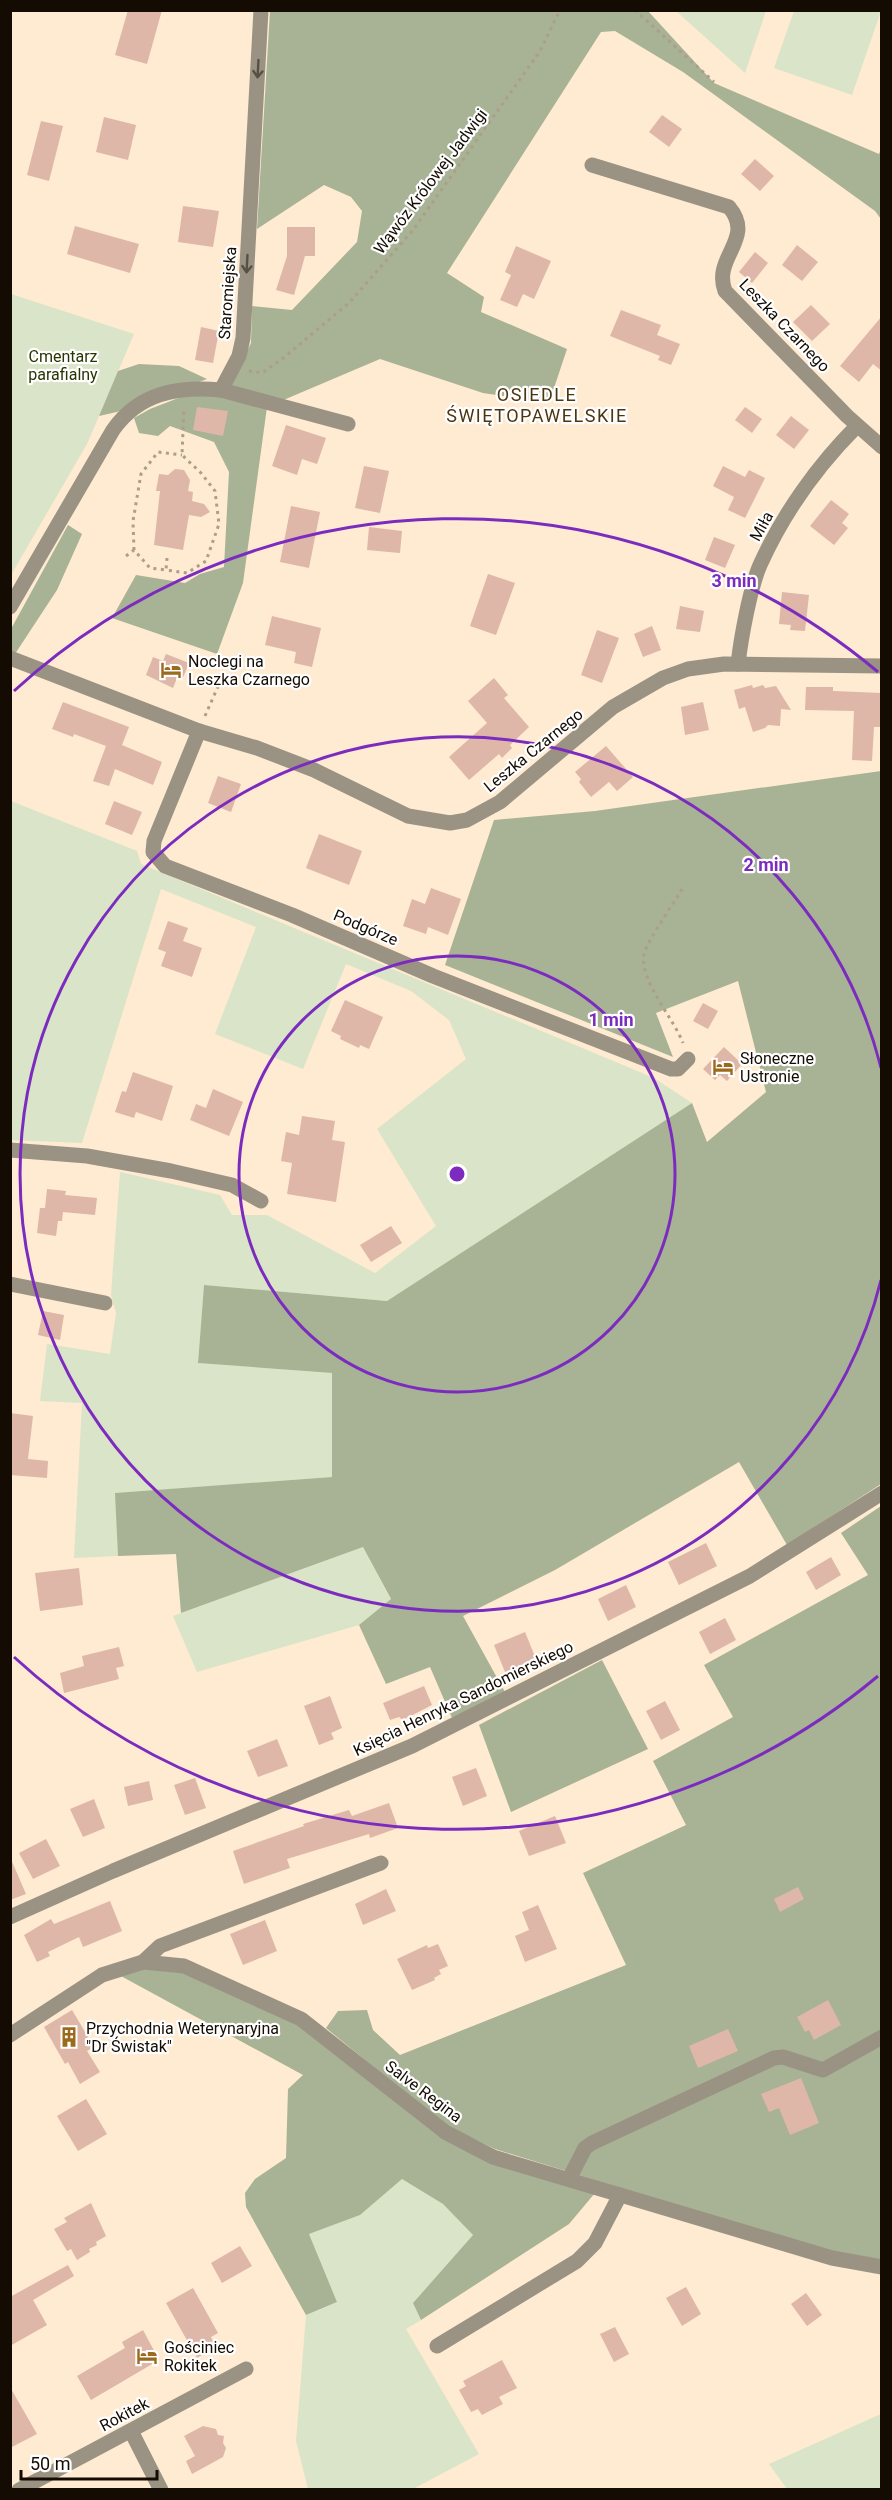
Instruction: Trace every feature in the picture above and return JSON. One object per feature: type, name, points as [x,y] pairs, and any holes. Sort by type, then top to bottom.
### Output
[{"type":"street","name":"Staromiejska","points":[[221,390],[233,367],[243,338],[261,10]]},
{"type":"street","name":"Leszka Czarnego","points":[[592,165],[729,207],[739,221],[739,229],[723,272],[722,283],[726,291],[857,426],[882,447]]},
{"type":"street","points":[[10,607],[122,418],[134,406],[150,398],[202,388],[221,390],[348,424]]},
{"type":"street","name":"Miła","points":[[738,664],[740,644],[759,567],[807,484],[857,426]]},
{"type":"street","name":"Leszka Czarnego","points":[[10,658],[198,731],[257,748],[314,770],[408,816],[450,823],[467,820],[500,802],[613,707],[638,691],[688,669],[738,664],[882,666]]},
{"type":"street","name":"Podgórze","points":[[198,731],[154,841],[153,852],[165,866],[292,915],[433,976],[671,1069],[678,1069],[688,1059]]},
{"type":"street","points":[[10,1150],[87,1156],[171,1171],[232,1185],[261,1201]]},
{"type":"street","points":[[10,1284],[105,1303]]},
{"type":"street","name":"Księcia Henryka Sandomierskiego","points":[[10,1917],[124,1866],[412,1746],[750,1576],[882,1493]]},
{"type":"street","points":[[143,1962],[160,1946],[381,1863]]},
{"type":"street","name":"Salve Regina","points":[[10,2035],[102,1975],[143,1962],[184,1966],[301,2019],[445,2132],[493,2157],[832,2258],[882,2267]]},
{"type":"street","points":[[569,2179],[585,2148],[592,2143],[774,2058],[783,2056],[824,2070],[882,2037]]},
{"type":"street","points":[[437,2346],[577,2261],[596,2243],[620,2194]]},
{"type":"street","name":"Rokitek","points":[[19,2490],[246,2368]]},
{"type":"street","points":[[131,2431],[161,2490]]},
{"type":"path","name":"Wąwóz Królowej Jadwigi","points":[[233,367],[262,373],[349,303],[412,230],[469,153],[540,51],[560,10]]},
{"type":"path","points":[[635,10],[714,82]]},
{"type":"path","points":[[182,455],[185,390]]},
{"type":"path","points":[[158,452],[182,455],[201,473],[215,491],[219,524],[206,561],[187,573],[150,568],[134,550],[133,521],[141,474],[158,452]]},
{"type":"path","points":[[126,556],[134,550]]},
{"type":"path","points":[[166,570],[167,558]]},
{"type":"path","points":[[198,731],[220,682]]},
{"type":"path","points":[[682,889],[644,954],[644,967],[652,987],[682,1039],[688,1059]]},
{"type":"green space","points":[[270,11],[648,11],[714,83],[879,154],[881,149],[881,219],[875,211],[683,72],[615,31],[601,32],[447,273],[484,297],[481,312],[567,349],[549,403],[483,393],[380,359],[267,407],[243,583],[217,654],[112,618],[136,575],[185,583],[200,574],[224,567],[229,472],[214,442],[170,426],[158,436],[139,433],[134,418],[150,409],[235,376],[251,343],[252,306],[292,310],[357,242],[362,211],[351,197],[324,185],[257,229]]},
{"type":"green space","points":[[676,11],[766,11],[745,73]]},
{"type":"green space","points":[[794,11],[881,11],[852,95],[774,68]]},
{"type":"green space","name":"Cmentarz parafialny","points":[[11,294],[134,334],[87,444],[11,575]]},
{"type":"green space","points":[[139,364],[179,366],[207,379],[121,411],[99,416],[118,371]]},
{"type":"green space","points":[[68,525],[82,534],[57,590],[11,660],[11,629]]},
{"type":"green space","points":[[881,771],[881,1484],[787,1545],[739,1462],[555,1570],[463,1616],[506,1694],[452,1718],[430,1667],[386,1684],[359,1625],[391,1599],[363,1547],[181,1613],[176,1554],[118,1556],[115,1493],[332,1477],[332,1373],[198,1363],[204,1285],[387,1301],[692,1103],[707,1142],[766,1092],[738,981],[656,1013],[673,1057],[445,965],[494,820],[595,811]]},
{"type":"green space","points":[[11,801],[137,851],[141,864],[654,1078],[692,1103],[387,1301],[204,1285],[198,1363],[332,1373],[332,1477],[116,1493],[118,1556],[74,1558],[82,1403],[40,1401],[47,1344],[110,1354],[116,1313],[111,1295],[120,1172],[220,1195],[232,1215],[267,1215],[375,1273],[436,1226],[377,1129],[466,1059],[449,1020],[411,991],[346,964],[303,1069],[215,1034],[256,927],[161,889],[82,1143],[11,1140]]},
{"type":"green space","points":[[881,1506],[881,2262],[832,2253],[495,2149],[446,2126],[326,2028],[338,2011],[367,2010],[373,2030],[400,2055],[626,1965],[583,1873],[686,1825],[653,1761],[733,1717],[704,1665],[868,1575],[841,1533]]},
{"type":"green space","points":[[363,1547],[391,1600],[359,1625],[197,1672],[173,1616]]},
{"type":"green space","points":[[602,1660],[648,1749],[511,1812],[479,1725]]},
{"type":"green space","points":[[143,1969],[183,1973],[295,2023],[438,2136],[489,2162],[595,2193],[569,2224],[421,2320],[413,2303],[473,2235],[443,2204],[402,2179],[360,2215],[309,2234],[337,2302],[306,2315],[246,2207],[245,2193],[255,2179],[286,2158],[288,2089],[303,2075],[119,1975]]},
{"type":"green space","points":[[402,2179],[443,2204],[473,2235],[413,2303],[421,2320],[406,2329],[479,2454],[413,2489],[308,2489],[296,2441],[306,2315],[337,2302],[309,2234],[360,2215]]},
{"type":"green space","points":[[881,2414],[881,2489],[787,2489],[769,2464]]},
{"type":"building","points":[[128,10],[162,10],[147,64],[115,55]]},
{"type":"building","points":[[662,115],[682,129],[669,147],[649,132]]},
{"type":"building","points":[[104,117],[136,125],[128,160],[96,152]]},
{"type":"building","points":[[41,121],[63,126],[49,181],[27,175]]},
{"type":"building","points":[[755,159],[774,176],[760,191],[741,174]]},
{"type":"building","points":[[183,206],[219,211],[213,247],[178,242]]},
{"type":"building","points":[[75,226],[139,244],[130,273],[67,254]]},
{"type":"building","points":[[287,227],[315,227],[315,256],[305,256],[294,295],[276,290],[287,256]]},
{"type":"building","points":[[797,245],[818,262],[802,281],[782,265]]},
{"type":"building","points":[[516,246],[551,261],[534,299],[523,294],[517,307],[500,300],[511,275],[505,272]]},
{"type":"building","points":[[755,252],[768,263],[752,283],[739,272]]},
{"type":"building","points":[[811,305],[830,324],[812,341],[793,322]]},
{"type":"building","points":[[621,310],[661,325],[657,335],[680,344],[671,365],[658,360],[660,356],[610,336]]},
{"type":"building","points":[[882,316],[882,371],[873,364],[859,382],[840,366]]},
{"type":"building","points":[[201,327],[219,331],[213,363],[195,360]]},
{"type":"building","points":[[197,407],[228,411],[223,436],[193,430]]},
{"type":"building","points":[[745,407],[762,419],[752,433],[735,420]]},
{"type":"building","points":[[791,416],[809,430],[794,449],[776,435]]},
{"type":"building","points":[[286,425],[326,438],[317,464],[302,459],[297,475],[272,466]]},
{"type":"building","points":[[364,466],[389,471],[380,513],[355,508]]},
{"type":"building","points":[[723,466],[745,477],[749,470],[765,478],[745,518],[728,510],[734,497],[713,486]]},
{"type":"building","points":[[175,469],[184,470],[190,480],[188,491],[193,492],[192,501],[204,504],[210,512],[201,517],[189,515],[183,550],[154,545],[160,491],[156,491],[159,474],[168,475]]},
{"type":"building","points":[[831,500],[849,514],[842,523],[848,528],[834,545],[810,526]]},
{"type":"building","points":[[291,506],[320,512],[309,568],[280,562]]},
{"type":"building","points":[[369,527],[402,531],[400,553],[367,550]]},
{"type":"building","points":[[714,537],[735,545],[725,568],[705,560]]},
{"type":"building","points":[[488,574],[515,583],[496,635],[470,626]]},
{"type":"building","points":[[782,592],[809,595],[805,631],[790,630],[791,625],[779,624]]},
{"type":"building","points":[[680,606],[704,611],[700,632],[676,629]]},
{"type":"building","points":[[272,616],[321,628],[312,667],[294,663],[296,652],[265,645]]},
{"type":"building","points":[[652,626],[661,650],[643,657],[634,634]]},
{"type":"building","points":[[597,630],[619,638],[602,683],[581,675]]},
{"type":"building","points":[[166,654],[189,663],[182,680],[177,678],[173,688],[146,675],[153,657],[163,661]]},
{"type":"building","points":[[494,678],[508,695],[504,698],[529,727],[510,745],[512,748],[502,758],[499,754],[469,780],[449,757],[487,723],[468,701]]},
{"type":"building","points":[[752,685],[753,688],[763,685],[765,688],[776,686],[791,710],[781,709],[780,726],[768,725],[753,732],[745,707],[739,709],[734,690]]},
{"type":"building","points":[[806,687],[833,687],[833,691],[882,693],[882,727],[874,727],[872,761],[852,760],[854,711],[805,710]]},
{"type":"building","points":[[63,702],[129,727],[122,745],[162,762],[153,785],[115,769],[109,786],[93,781],[106,746],[74,734],[73,737],[52,729]]},
{"type":"building","points":[[703,702],[709,730],[685,735],[681,707]]},
{"type":"building","points":[[606,746],[633,777],[617,791],[609,782],[591,797],[579,782],[581,779],[575,772]]},
{"type":"building","points":[[218,776],[241,784],[231,812],[208,803]]},
{"type":"building","points":[[114,801],[142,812],[132,835],[105,824]]},
{"type":"building","points":[[319,834],[362,851],[349,885],[306,868]]},
{"type":"building","points":[[431,888],[461,899],[448,935],[428,927],[426,934],[403,926],[412,899],[425,904]]},
{"type":"building","points":[[168,921],[188,928],[183,941],[202,948],[192,977],[161,966],[166,952],[158,949]]},
{"type":"building","points":[[345,1000],[383,1017],[369,1049],[360,1045],[359,1048],[340,1039],[341,1036],[331,1031]]},
{"type":"building","points":[[703,1003],[718,1011],[708,1029],[693,1021]]},
{"type":"building","name":"Słoneczne Ustronie","points":[[724,1047],[742,1064],[727,1081],[720,1075],[715,1080],[703,1069]]},
{"type":"building","points":[[133,1072],[173,1086],[162,1121],[136,1112],[134,1118],[115,1112],[122,1091],[126,1092]]},
{"type":"building","points":[[213,1089],[243,1102],[229,1136],[190,1120],[196,1104],[206,1108]]},
{"type":"building","points":[[302,1116],[335,1121],[332,1140],[345,1142],[336,1202],[287,1194],[292,1163],[281,1161],[286,1132],[299,1135]]},
{"type":"building","points":[[47,1189],[66,1191],[65,1195],[97,1198],[95,1215],[63,1212],[62,1221],[58,1221],[56,1236],[37,1233],[40,1208],[45,1208]]},
{"type":"building","points":[[391,1226],[402,1243],[371,1262],[360,1245]]},
{"type":"building","points":[[43,1311],[64,1315],[60,1340],[38,1335]]},
{"type":"building","points":[[10,1413],[33,1416],[28,1459],[48,1461],[47,1478],[10,1475]]},
{"type":"building","points":[[706,1543],[717,1566],[679,1585],[668,1562]]},
{"type":"building","points":[[831,1557],[841,1575],[816,1590],[806,1572]]},
{"type":"building","points":[[79,1568],[83,1605],[40,1611],[35,1573]]},
{"type":"building","points":[[626,1585],[636,1607],[608,1621],[598,1599]]},
{"type":"building","points":[[725,1618],[736,1640],[710,1654],[699,1632]]},
{"type":"building","points":[[525,1632],[536,1659],[505,1672],[494,1645]]},
{"type":"building","points":[[119,1647],[124,1666],[116,1668],[119,1679],[64,1693],[60,1673],[84,1666],[82,1656]]},
{"type":"building","points":[[424,1686],[432,1705],[403,1720],[399,1717],[390,1720],[383,1703]]},
{"type":"building","points":[[330,1696],[342,1728],[331,1733],[334,1739],[319,1745],[304,1706]]},
{"type":"building","points":[[665,1701],[680,1730],[661,1740],[646,1711]]},
{"type":"building","points":[[277,1739],[288,1766],[258,1777],[247,1751]]},
{"type":"building","points":[[476,1768],[487,1796],[463,1806],[452,1777]]},
{"type":"building","points":[[195,1778],[206,1808],[185,1815],[174,1785]]},
{"type":"building","points":[[149,1781],[153,1800],[128,1806],[124,1787]]},
{"type":"building","points":[[94,1799],[105,1828],[83,1837],[70,1809]]},
{"type":"building","points":[[389,1803],[398,1828],[370,1838],[369,1834],[287,1859],[290,1868],[244,1884],[233,1851],[304,1826],[303,1824],[349,1810],[352,1816]]},
{"type":"building","points":[[555,1816],[566,1843],[529,1856],[519,1831]]},
{"type":"building","points":[[46,1839],[60,1866],[33,1879],[19,1853]]},
{"type":"building","points":[[10,1857],[26,1894],[10,1900]]},
{"type":"building","points":[[798,1887],[804,1899],[780,1912],[774,1899]]},
{"type":"building","points":[[386,1889],[396,1911],[363,1925],[355,1904]]},
{"type":"building","points":[[110,1901],[122,1931],[83,1947],[79,1937],[48,1952],[50,1956],[37,1962],[24,1935],[51,1919],[54,1924]]},
{"type":"building","points":[[538,1905],[557,1949],[525,1962],[515,1936],[529,1930],[522,1912]]},
{"type":"building","points":[[265,1920],[277,1951],[243,1965],[230,1934]]},
{"type":"building","points":[[438,1944],[448,1966],[439,1970],[441,1974],[434,1978],[435,1980],[412,1990],[397,1959],[427,1945],[428,1948]]},
{"type":"building","points":[[828,2000],[841,2025],[814,2040],[809,2030],[805,2032],[797,2017]]},
{"type":"building","name":"Przychodnia Weterynaryjna \"Dr Świstak\"","points":[[72,2010],[94,2047],[87,2051],[100,2072],[80,2084],[68,2062],[65,2064],[44,2027]]},
{"type":"building","points":[[728,2029],[738,2051],[698,2068],[689,2046]]},
{"type":"building","points":[[801,2078],[819,2123],[790,2135],[779,2108],[769,2112],[761,2094]]},
{"type":"building","points":[[86,2099],[107,2134],[78,2151],[57,2116]]},
{"type":"building","points":[[91,2203],[106,2236],[89,2249],[90,2252],[77,2260],[71,2249],[67,2251],[54,2229],[67,2222],[64,2218]]},
{"type":"building","points":[[240,2246],[252,2266],[222,2283],[211,2263]]},
{"type":"building","points":[[68,2265],[74,2276],[33,2300],[47,2325],[10,2346],[10,2297]]},
{"type":"building","points":[[686,2287],[701,2314],[682,2326],[666,2298]]},
{"type":"building","points":[[193,2288],[218,2333],[211,2337],[216,2347],[197,2358],[166,2303]]},
{"type":"building","points":[[806,2293],[822,2315],[807,2326],[791,2304]]},
{"type":"building","points":[[615,2327],[629,2354],[614,2362],[600,2334]]},
{"type":"building","points":[[143,2330],[159,2360],[91,2400],[77,2376],[125,2348],[122,2342]]},
{"type":"building","points":[[502,2360],[517,2388],[499,2397],[503,2404],[482,2415],[478,2409],[471,2412],[459,2390],[466,2386],[463,2381]]},
{"type":"building","points":[[10,2387],[37,2434],[10,2448]]},
{"type":"building","points":[[203,2426],[216,2429],[218,2435],[224,2436],[223,2443],[226,2448],[223,2457],[192,2474],[186,2461],[195,2456],[184,2436]]},
{"type":"place","name":"Noclegi na Leszka Czarnego","points":[[171,670]]},
{"type":"place","name":"Słoneczne Ustronie","points":[[723,1067]]},
{"type":"place","name":"Przychodnia Weterynaryjna \"Dr Świstak\"","points":[[69,2037]]},
{"type":"place","name":"Gościniec Rokitek","points":[[147,2356]]},
{"type":"district","name":"OSIEDLE ŚWIĘTOPAWELSKIE","points":[[537,405]]}]
